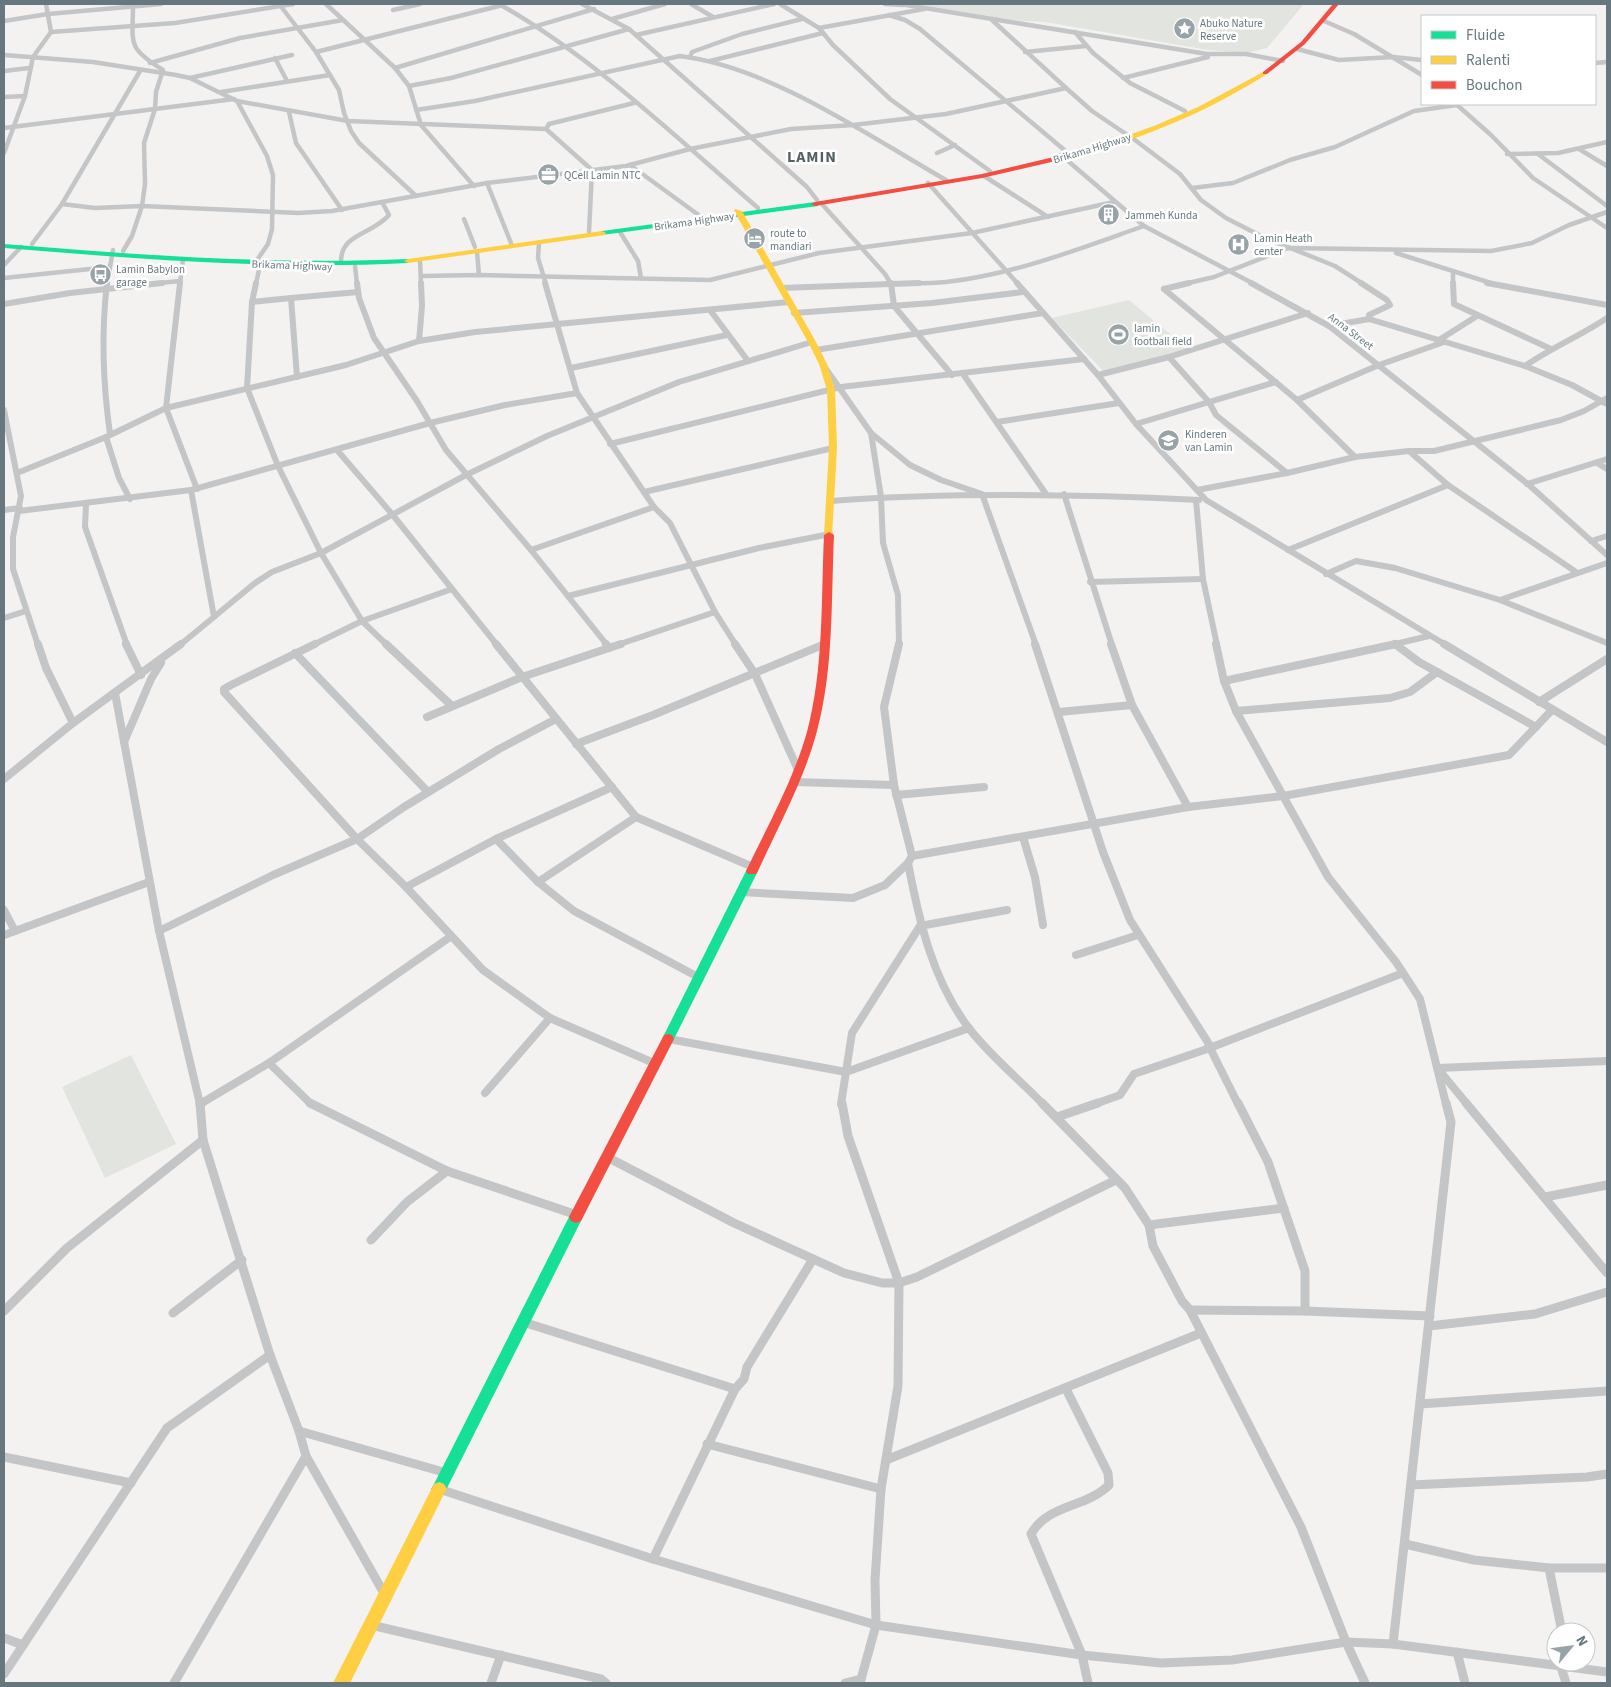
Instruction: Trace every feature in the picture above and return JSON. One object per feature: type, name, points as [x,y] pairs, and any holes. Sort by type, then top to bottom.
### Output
[{"type":"main road","name":"Brikama Highway","points":[[1129,136],[1226,91],[1280,60],[1310,30],[1330,4]]},
{"type":"main road","name":"Brikama Highway","points":[[4,244],[258,262],[340,263],[539,243],[929,185],[987,174],[1065,155],[1129,136],[1213,103],[1297,49],[1324,21],[1336,4]]},
{"type":"main road","name":"Brikama Highway","points":[[929,185],[946,180],[987,174]]},
{"type":"main road","name":"Brikama Highway","points":[[116,252],[183,259],[355,266],[420,260],[511,243],[819,201]]},
{"type":"main road","points":[[340,1683],[700,978],[797,777],[812,731],[819,701],[825,644],[836,389],[814,346],[738,213]]},
{"type":"street","points":[[4,153],[25,96],[29,68],[33,57],[51,32],[46,4]]},
{"type":"street","points":[[4,21],[48,14],[161,4]]},
{"type":"street","points":[[51,32],[132,27],[216,18],[293,4]]},
{"type":"street","points":[[326,4],[395,68],[409,86],[421,125],[474,186]]},
{"type":"street","points":[[393,10],[420,4]]},
{"type":"street","points":[[316,52],[508,4]]},
{"type":"street","points":[[582,4],[612,18],[629,29],[665,59],[806,187],[863,248],[891,283],[894,306],[952,375]]},
{"type":"street","points":[[612,18],[665,4]]},
{"type":"street","points":[[691,4],[714,17]]},
{"type":"street","points":[[636,35],[774,4]]},
{"type":"street","points":[[780,4],[819,28],[890,100],[913,118],[955,145],[987,174],[1048,217]]},
{"type":"street","points":[[885,4],[911,6]]},
{"type":"street","points":[[900,4],[1207,54],[1246,54],[1280,60]]},
{"type":"street","points":[[130,499],[119,478],[108,435],[103,359],[106,289],[109,267],[116,252],[132,236],[142,206],[145,184],[144,143],[155,109],[156,92],[163,70],[150,63],[132,45],[130,40],[133,5]]},
{"type":"street","points":[[280,5],[316,52],[339,90],[344,113],[351,131],[359,143],[415,195]]},
{"type":"street","points":[[500,5],[538,26],[566,48],[596,74],[634,102],[758,208]]},
{"type":"street","points":[[819,28],[909,13],[925,8]]},
{"type":"street","points":[[395,68],[451,54],[594,9]]},
{"type":"street","name":"Anna Street","points":[[889,15],[905,20],[920,29],[1005,101],[1114,202],[1144,226],[1329,326],[1527,484],[1607,555]]},
{"type":"street","points":[[690,57],[692,52],[729,38],[802,19]]},
{"type":"street","points":[[991,19],[1025,52],[1092,111],[1180,174],[1201,200],[1226,218],[1288,248],[1335,266],[1387,300],[1390,305],[1369,315],[1369,319]]},
{"type":"street","points":[[150,63],[209,45],[343,20]]},
{"type":"street","points":[[1324,21],[1343,27],[1392,57],[1400,59],[1421,74]]},
{"type":"street","points":[[409,86],[451,78],[566,48],[629,29]]},
{"type":"street","points":[[1075,32],[1086,46],[1123,78],[1147,93],[1185,111]]},
{"type":"street","points":[[710,62],[723,56],[823,33]]},
{"type":"street","points":[[1025,52],[1086,46]]},
{"type":"street","points":[[1297,49],[1339,60],[1392,57],[1421,60]]},
{"type":"street","points":[[1123,78],[1221,54]]},
{"type":"street","points":[[4,55],[93,62],[190,78],[235,100],[289,112],[348,121],[546,129],[592,170]]},
{"type":"street","points":[[190,78],[292,55]]},
{"type":"street","points":[[416,110],[475,101],[665,59],[690,57],[780,86],[853,125],[875,141],[930,168],[946,180]]},
{"type":"street","points":[[275,58],[287,81]]},
{"type":"street","points":[[4,70],[29,68]]},
{"type":"street","points":[[4,265],[27,245],[62,204],[140,70]]},
{"type":"street","points":[[221,92],[330,75]]},
{"type":"street","points":[[62,204],[95,208],[142,206],[274,212],[342,210],[487,183],[630,165],[690,149],[791,129],[853,125],[946,114],[1066,88]]},
{"type":"street","points":[[4,97],[25,96]]},
{"type":"street","points":[[4,128],[235,100]]},
{"type":"street","points":[[235,100],[267,156],[273,175],[274,212],[268,244],[258,262],[252,302],[247,388],[278,466],[321,553],[362,621],[452,706]]},
{"type":"street","points":[[546,129],[549,124],[634,102]]},
{"type":"street","points":[[1192,188],[1233,182],[1290,160],[1335,147],[1414,111],[1450,105]]},
{"type":"street","points":[[1457,105],[1491,135],[1507,154],[1533,178],[1607,228]]},
{"type":"street","points":[[289,112],[296,143],[342,210]]},
{"type":"street","points":[[1507,154],[1538,154],[1579,149],[1598,142],[1607,142]]},
{"type":"street","points":[[937,153],[955,145]]},
{"type":"street","points":[[1579,149],[1607,166]]},
{"type":"street","points":[[1538,154],[1607,206]]},
{"type":"street","points":[[630,165],[700,216]]},
{"type":"street","points":[[589,232],[592,170]]},
{"type":"street","points":[[487,183],[511,243]]},
{"type":"street","points":[[929,185],[1084,359],[1136,424],[1206,500],[1607,742]]},
{"type":"street","points":[[340,263],[341,250],[349,241],[379,227],[385,221],[389,215],[382,202]]},
{"type":"street","points":[[421,276],[480,275],[710,280],[768,264],[819,253],[972,233],[1114,202]]},
{"type":"street","points":[[1356,457],[1297,400],[1164,289],[1214,277],[1288,248],[1391,252],[1474,252],[1507,249],[1532,243],[1607,212]]},
{"type":"street","points":[[464,219],[476,250],[480,275]]},
{"type":"street","points":[[781,288],[946,282],[1074,251],[1144,226]]},
{"type":"street","points":[[620,232],[638,261],[641,278]]},
{"type":"street","points":[[539,243],[538,258],[542,276],[556,324],[572,368],[577,393],[592,418],[654,507],[670,523],[715,612],[755,674],[797,777],[894,785]]},
{"type":"street","points":[[1391,252],[1482,282],[1607,305]]},
{"type":"street","points":[[183,259],[166,408],[194,490],[214,617]]},
{"type":"street","points":[[420,260],[422,306],[420,340]]},
{"type":"street","points":[[355,266],[358,292],[374,338],[430,423],[466,475],[531,550],[609,648]]},
{"type":"street","points":[[4,278],[109,267]]},
{"type":"street","points":[[1453,273],[1454,304],[1551,349]]},
{"type":"street","points":[[4,304],[106,289],[180,281]]},
{"type":"street","points":[[252,302],[358,292]]},
{"type":"street","points":[[17,473],[108,435],[166,408],[297,377],[384,353],[420,340],[475,332],[710,310],[894,306],[1023,292]]},
{"type":"street","points":[[290,298],[297,377]]},
{"type":"street","points":[[710,310],[748,361]]},
{"type":"street","points":[[4,779],[73,723],[142,675],[266,576],[321,553],[466,475],[547,436],[679,382],[748,361],[814,346],[917,333],[1043,313]]},
{"type":"street","points":[[1098,376],[1169,358],[1308,313]]},
{"type":"street","points":[[1297,400],[1441,341],[1477,316]]},
{"type":"street","points":[[1525,366],[1551,349],[1583,334],[1607,318]]},
{"type":"street","points":[[1329,326],[1369,319],[1525,366],[1605,401]]},
{"type":"street","points":[[572,368],[727,335]]},
{"type":"street","points":[[1169,358],[1209,402],[1216,415],[1287,473]]},
{"type":"street","points":[[610,444],[836,389],[1084,359]]},
{"type":"street","points":[[963,374],[1046,494]]},
{"type":"street","points":[[1136,424],[1276,382]]},
{"type":"street","points":[[836,389],[871,433],[910,465],[941,480],[982,494]]},
{"type":"street","points":[[4,510],[86,504],[194,490],[430,423],[505,405],[577,393]]},
{"type":"street","points":[[1197,490],[1287,473],[1356,457],[1409,451],[1434,451],[1472,440],[1515,433],[1560,420],[1605,401]]},
{"type":"street","points":[[997,422],[1119,403]]},
{"type":"street","points":[[4,410],[21,496],[20,510],[13,537],[13,564],[26,611],[46,668],[73,723]]},
{"type":"street","points":[[871,433],[881,497],[883,543],[898,595],[900,641],[884,707],[894,785],[910,859],[920,926],[948,997],[969,1028],[1057,1116],[1116,1180],[1149,1225],[1153,1246],[1182,1301],[1190,1310],[1301,1527],[1346,1642],[1365,1683]]},
{"type":"street","points":[[644,492],[833,448]]},
{"type":"street","points":[[337,450],[392,514],[636,818],[753,867]]},
{"type":"street","points":[[1409,451],[1448,485],[1576,572]]},
{"type":"street","points":[[1527,484],[1607,459]]},
{"type":"street","points":[[1598,463],[1607,469]]},
{"type":"street","points":[[1288,550],[1361,520],[1408,504],[1448,485]]},
{"type":"street","points":[[982,494],[1059,712],[1123,903],[1138,935],[1209,1044],[1209,1048],[1268,1162],[1305,1270],[1305,1311]]},
{"type":"street","points":[[831,502],[881,497],[982,494],[1064,494],[1206,500]]},
{"type":"street","points":[[1064,494],[1090,582],[1132,705],[1188,808]]},
{"type":"street","points":[[1196,500],[1203,579],[1224,680],[1236,711],[1328,877],[1403,973],[1420,999],[1451,1122],[1393,1644]]},
{"type":"street","points":[[86,504],[85,527],[120,631],[142,675]]},
{"type":"street","points":[[531,550],[654,507]]},
{"type":"street","points":[[568,596],[691,565],[830,534]]},
{"type":"street","points":[[1591,541],[1607,536]]},
{"type":"street","points":[[1326,574],[1356,561],[1395,568],[1500,600],[1607,643]]},
{"type":"street","points":[[1500,600],[1576,572],[1607,563]]},
{"type":"street","points":[[4,566],[13,564]]},
{"type":"street","points":[[1090,582],[1203,579]]},
{"type":"street","points":[[452,589],[362,621],[231,685],[224,689],[224,692],[357,839],[406,887],[450,937],[483,970],[550,1018],[656,1064]]},
{"type":"street","points":[[4,618],[26,611]]},
{"type":"street","points":[[427,717],[522,677],[715,612]]},
{"type":"street","points":[[1224,680],[1305,666],[1429,636]]},
{"type":"street","points":[[576,744],[755,674],[825,644]]},
{"type":"street","points":[[1395,644],[1419,662],[1536,727]]},
{"type":"street","points":[[295,654],[428,792]]},
{"type":"street","points":[[124,742],[150,679],[165,657]]},
{"type":"street","points":[[1539,702],[1607,659]]},
{"type":"street","points":[[1236,711],[1390,698],[1410,692],[1436,672]]},
{"type":"street","points":[[115,693],[149,882],[200,1104],[203,1140],[242,1260],[270,1355],[299,1431],[306,1456],[385,1596]]},
{"type":"street","points":[[1059,712],[1132,705]]},
{"type":"street","points":[[740,892],[764,895],[853,898],[885,884],[910,859],[1095,824],[1188,808],[1284,796],[1509,755],[1552,710]]},
{"type":"street","points":[[159,930],[273,875],[357,839],[498,749],[556,720]]},
{"type":"street","points":[[406,887],[496,839],[612,787]]},
{"type":"street","points":[[896,795],[984,787]]},
{"type":"street","points":[[538,882],[636,818]]},
{"type":"street","points":[[1023,837],[1035,877],[1044,925]]},
{"type":"street","points":[[496,839],[538,882],[574,911],[700,978]]},
{"type":"street","points":[[4,935],[149,882]]},
{"type":"street","points":[[4,910],[15,931]]},
{"type":"street","points":[[846,1683],[861,1681],[876,1625],[875,1580],[881,1489],[898,1386],[900,1348],[899,1283],[848,1136],[841,1106],[852,1033],[920,926],[1007,910]]},
{"type":"street","points":[[1076,955],[1138,935]]},
{"type":"street","points":[[200,1104],[269,1063],[450,937]]},
{"type":"street","points":[[1057,1116],[1120,1095],[1134,1074],[1209,1048],[1403,973]]},
{"type":"street","points":[[485,1093],[550,1018]]},
{"type":"street","points":[[669,1039],[846,1072],[969,1028]]},
{"type":"street","points":[[1438,1068],[1607,1061]]},
{"type":"street","points":[[269,1063],[311,1104],[447,1171],[577,1216]]},
{"type":"street","points":[[1438,1068],[1607,1273]]},
{"type":"street","points":[[4,1311],[67,1248],[203,1140]]},
{"type":"street","points":[[607,1158],[734,1223],[844,1273],[866,1280],[899,1283],[917,1277],[1116,1180]]},
{"type":"street","points":[[371,1240],[408,1202],[447,1171]]},
{"type":"street","points":[[1545,1197],[1607,1185]]},
{"type":"street","points":[[1149,1225],[1284,1208]]},
{"type":"street","points":[[653,1559],[735,1389],[744,1379],[747,1367],[813,1259]]},
{"type":"street","points":[[173,1313],[242,1260]]},
{"type":"street","points":[[1429,1326],[1534,1314],[1607,1292]]},
{"type":"street","points":[[1190,1310],[1305,1311],[1430,1316]]},
{"type":"street","points":[[523,1322],[735,1389]]},
{"type":"street","points":[[886,1460],[1201,1333]]},
{"type":"street","points":[[4,1674],[167,1428],[270,1355]]},
{"type":"street","points":[[1066,1389],[1108,1472],[1109,1485],[1099,1493],[1043,1518],[1034,1527],[1031,1534],[1082,1655],[1088,1683]]},
{"type":"street","points":[[1420,1404],[1607,1391]]},
{"type":"street","points":[[299,1431],[447,1473]]},
{"type":"street","points":[[707,1444],[881,1489]]},
{"type":"street","points":[[174,1683],[306,1456]]},
{"type":"street","points":[[4,1457],[131,1483]]},
{"type":"street","points":[[1411,1485],[1587,1477],[1607,1474]]},
{"type":"street","points":[[439,1488],[653,1559],[876,1625],[1082,1655],[1161,1663],[1232,1660],[1346,1642],[1393,1644],[1546,1663]]},
{"type":"street","points":[[1405,1544],[1474,1560],[1549,1568],[1607,1568]]},
{"type":"street","points":[[1549,1568],[1560,1622]]},
{"type":"street","points":[[371,1625],[601,1679],[606,1683]]},
{"type":"street","points":[[4,1638],[23,1645]]},
{"type":"street","points":[[1457,1652],[1465,1683]]},
{"type":"street","points":[[491,1683],[501,1655]]},
{"type":"shaded area","name":"Abuko Nature Reserve","points":[[906,4],[1304,4],[1267,48],[1246,53],[1208,50],[1045,22],[1004,20]]},
{"type":"shaded area","name":"lamin football field","points":[[1129,300],[1189,350],[1104,372],[1052,318]]},
{"type":"shaded area","points":[[131,1055],[176,1144],[105,1178],[62,1087]]},
{"type":"traffic: fast","points":[[602,233],[815,204]]},
{"type":"traffic: fast","points":[[4,246],[156,258],[256,263],[307,264],[408,261]]},
{"type":"traffic: fast","points":[[668,1039],[752,871]]},
{"type":"traffic: fast","points":[[439,1489],[576,1217]]},
{"type":"traffic: slow","points":[[1087,151],[1179,118],[1223,98],[1265,73]]},
{"type":"traffic: slow","points":[[738,211],[812,342],[823,364],[831,390],[833,448],[829,535]]},
{"type":"traffic: slow","points":[[408,261],[602,233]]},
{"type":"traffic: slow","points":[[341,1683],[439,1489]]},
{"type":"traffic: jam","points":[[1265,73],[1303,43],[1336,4]]},
{"type":"traffic: jam","points":[[815,204],[982,176],[1087,151]]},
{"type":"traffic: jam","points":[[752,871],[793,785],[812,731],[824,658],[829,535]]},
{"type":"traffic: jam","points":[[576,1217],[668,1039]]},
{"type":"place","name":"Abuko Nature Reserve","points":[[1184,29]]},
{"type":"place","name":"QCell Lamin NTC","points":[[548,175]]},
{"type":"place","name":"Jammeh Kunda","points":[[1109,215]]},
{"type":"place","name":"route to mandiari","points":[[754,239]]},
{"type":"place","name":"Lamin Heath center","points":[[1238,244]]},
{"type":"place","name":"Lamin Babylon garage","points":[[100,275]]},
{"type":"place","name":"lamin football field","points":[[1118,334]]},
{"type":"place","name":"Kinderen van Lamin","points":[[1169,440]]},
{"type":"district","name":"LAMIN","points":[[812,156]]}]
